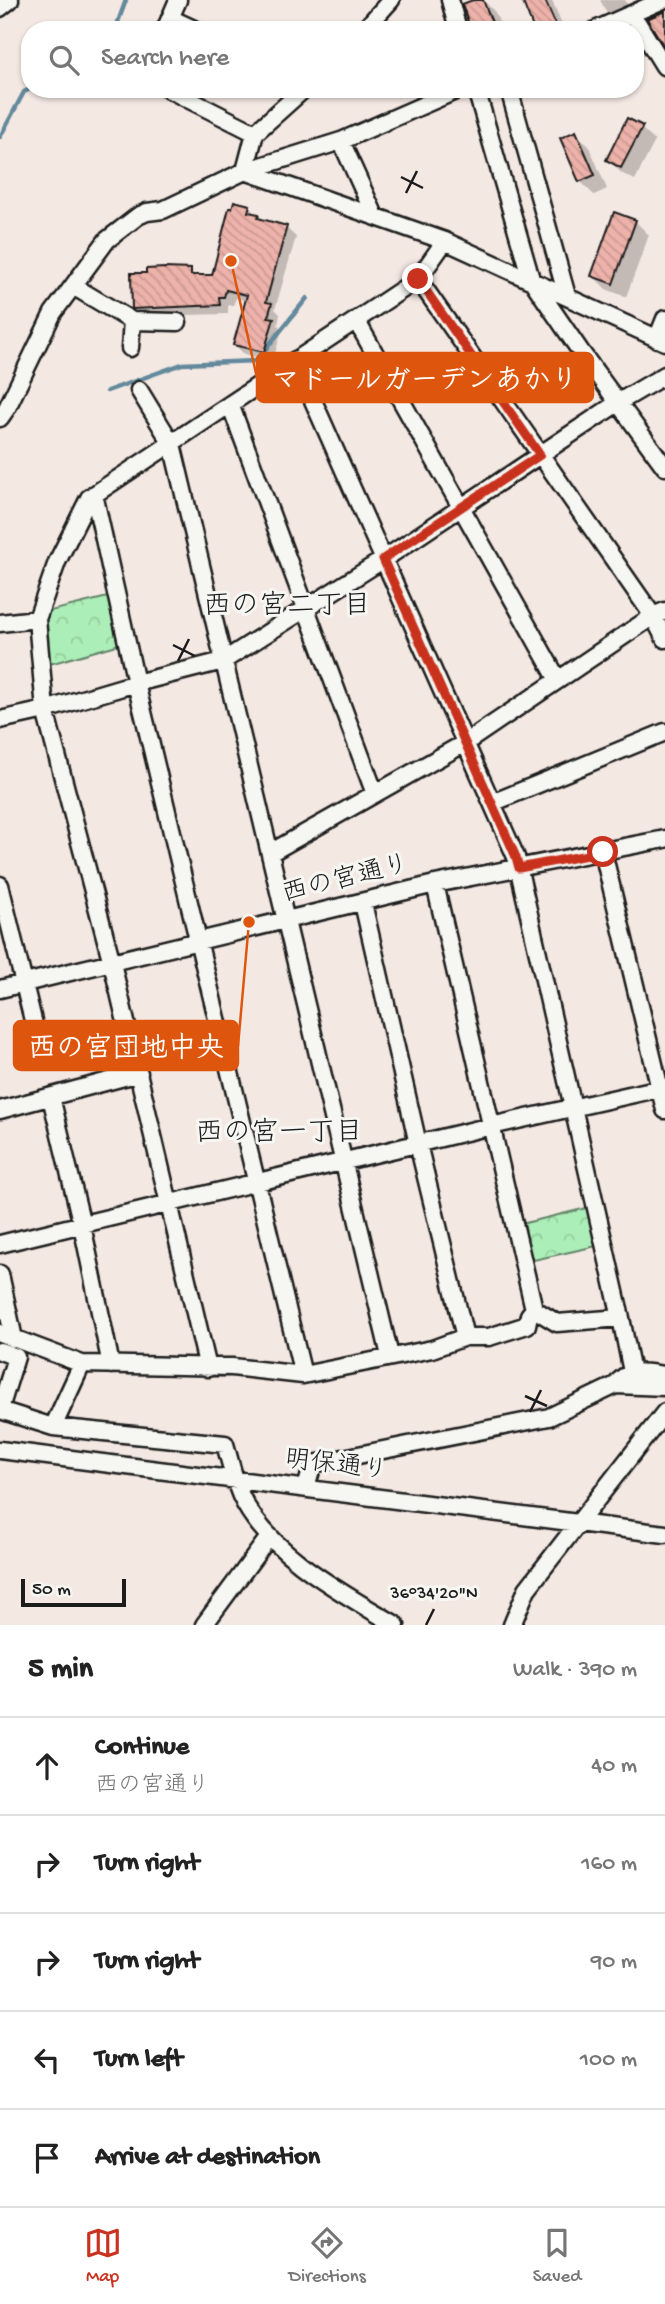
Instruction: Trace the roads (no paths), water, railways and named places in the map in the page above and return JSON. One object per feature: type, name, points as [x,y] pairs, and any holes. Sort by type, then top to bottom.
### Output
[{"type":"street","points":[[0,8],[10,0]]},
{"type":"street","points":[[168,21],[178,0]]},
{"type":"street","points":[[450,0],[456,21]]},
{"type":"street","points":[[616,21],[663,0]]},
{"type":"street","points":[[370,21],[382,3]]},
{"type":"street","points":[[632,14],[636,21]]},
{"type":"street","points":[[644,34],[664,66]]},
{"type":"street","points":[[186,98],[255,133]]},
{"type":"street","points":[[245,171],[255,133],[290,98]]},
{"type":"street","points":[[0,418],[53,313],[107,240],[138,216],[163,210],[245,171],[341,141],[439,98]]},
{"type":"street","points":[[479,98],[531,279],[665,467]]},
{"type":"street","points":[[512,98],[567,296]]},
{"type":"street","points":[[341,141],[375,216]]},
{"type":"street","points":[[245,171],[445,241],[661,340],[665,319]]},
{"type":"street","points":[[208,1368],[112,963],[45,710],[37,619],[57,562],[89,498],[418,279],[445,241]]},
{"type":"street","points":[[418,279],[540,455],[659,614],[665,639]]},
{"type":"street","points":[[73,286],[132,321],[178,322]]},
{"type":"street","points":[[356,320],[558,680]]},
{"type":"street","points":[[130,348],[132,321]]},
{"type":"street","points":[[295,360],[516,857],[632,1372]]},
{"type":"street","points":[[0,720],[223,661],[461,508],[619,402],[665,375]]},
{"type":"street","points":[[139,390],[172,444],[390,1356]]},
{"type":"street","points":[[230,404],[375,794]]},
{"type":"street","points":[[94,495],[136,683],[303,1375]]},
{"type":"street","points":[[270,853],[465,743],[659,614]]},
{"type":"street","points":[[0,623],[37,619]]},
{"type":"street","points":[[492,803],[665,732]]},
{"type":"street","name":"西の宮通り","points":[[0,989],[435,884],[665,839]]},
{"type":"street","points":[[603,852],[662,1088],[665,1110]]},
{"type":"street","points":[[435,884],[534,1309]]},
{"type":"street","points":[[1,894],[37,1037]]},
{"type":"street","points":[[363,903],[465,1337]]},
{"type":"street","points":[[0,1110],[139,1073]]},
{"type":"street","points":[[0,1244],[491,1126],[662,1088]]},
{"type":"street","points":[[51,1097],[82,1224],[111,1365]]},
{"type":"street","points":[[0,1274],[7,1336],[82,1364],[232,1367],[303,1375],[432,1349],[465,1337],[489,1337],[527,1325],[529,1315],[534,1309]]},
{"type":"street","points":[[534,1309],[540,1310],[557,1323],[621,1318]]},
{"type":"street","points":[[0,1351],[16,1357],[0,1410],[53,1427],[225,1444],[241,1497],[269,1537],[327,1583],[396,1625]]},
{"type":"street","points":[[53,1427],[82,1364]]},
{"type":"street","points":[[306,1488],[313,1464],[549,1417],[616,1385],[632,1372],[665,1376]]},
{"type":"street","points":[[616,1385],[665,1387]]},
{"type":"street","points":[[512,1625],[527,1589],[665,1412]]},
{"type":"street","name":"明保通り","points":[[0,1450],[665,1534]]},
{"type":"street","points":[[204,1625],[269,1537]]},
{"type":"waterway","points":[[118,21],[126,0]]},
{"type":"waterway","points":[[0,137],[21,98]]},
{"type":"waterway","points":[[107,391],[182,364],[256,361],[307,298]]},
{"type":"place","name":"マドールガーデンあかり","points":[[231,261]]},
{"type":"place","name":"西の宮団地中央","points":[[249,922]]},
{"type":"district","name":"西の宮二丁目","points":[[287,607]]},
{"type":"district","name":"西の宮一丁目","points":[[279,1134]]}]
